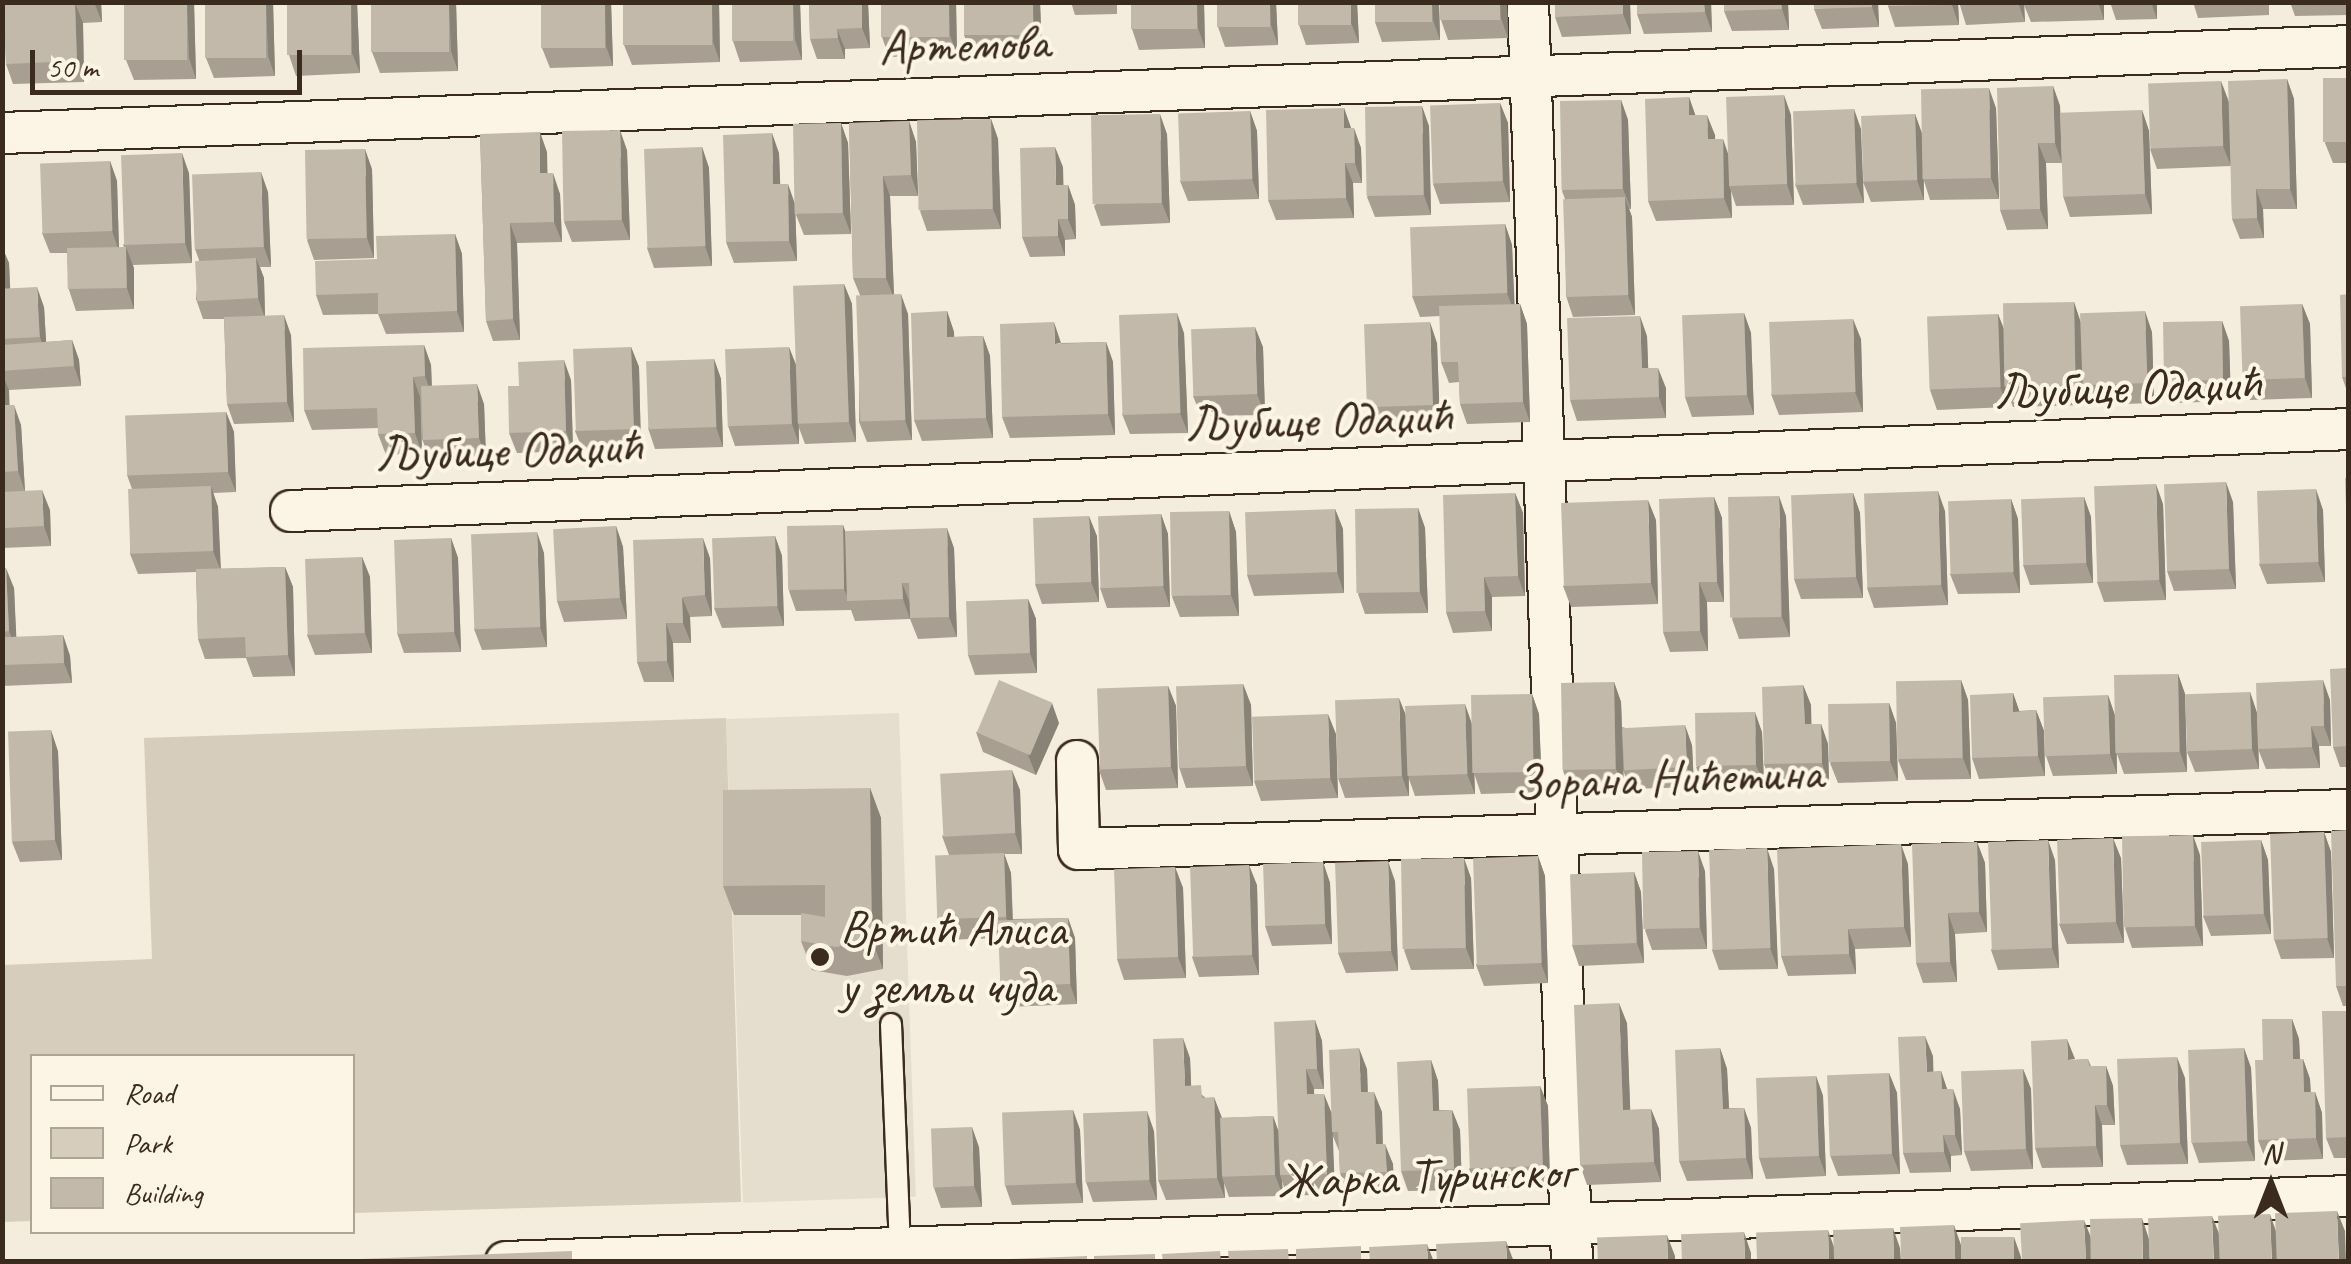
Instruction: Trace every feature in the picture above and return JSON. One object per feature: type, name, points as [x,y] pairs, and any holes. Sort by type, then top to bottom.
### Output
[{"type":"street","points":[[1528,2],[1548,464],[1572,1242]]},
{"type":"street","name":"Артемова","points":[[2,133],[2348,46]]},
{"type":"street","name":"Љубице Одаџић","points":[[291,511],[2348,430]]},
{"type":"street","name":"Зорана Нићетина","points":[[1076,761],[1079,849],[2348,810]]},
{"type":"street","name":"Жарка Туринског","points":[[506,1262],[900,1248],[1572,1242],[2348,1196]]},
{"type":"lane","points":[[892,1024],[900,1248]]},
{"type":"shaded area","name":"Вртић Алиса у земљи чуда","points":[[899,713],[916,1197],[743,1203],[726,719]]},
{"type":"green space","points":[[726,718],[741,1202],[355,1213],[355,1054],[30,1054],[30,1221],[3,1222],[2,965],[152,959],[144,738]]},
{"type":"building","points":[[4,2],[82,2],[75,3],[77,61],[6,64]]},
{"type":"building","points":[[124,2],[187,2],[187,60],[124,60]]},
{"type":"building","points":[[205,2],[266,2],[266,58],[205,58]]},
{"type":"building","points":[[287,2],[351,2],[351,55],[287,55]]},
{"type":"building","points":[[371,2],[449,2],[449,52],[371,52]]},
{"type":"building","points":[[541,2],[605,2],[605,48],[541,48]]},
{"type":"building","points":[[623,2],[712,2],[712,45],[623,45]]},
{"type":"building","points":[[732,2],[793,2],[793,41],[732,41]]},
{"type":"building","points":[[809,2],[862,2],[862,28],[837,29],[838,38],[810,39]]},
{"type":"building","points":[[881,2],[949,2],[949,37],[881,37]]},
{"type":"building","points":[[964,2],[1033,2],[1033,35],[964,35]]},
{"type":"building","points":[[1131,2],[1197,2],[1197,29],[1131,29]]},
{"type":"building","points":[[1217,2],[1270,2],[1270,27],[1217,27]]},
{"type":"building","points":[[1298,2],[1351,2],[1351,25],[1298,25]]},
{"type":"building","points":[[1375,2],[1432,2],[1432,22],[1375,22]]},
{"type":"building","points":[[1440,2],[1500,2],[1500,20],[1440,20]]},
{"type":"building","points":[[1555,2],[1623,2],[1623,14],[1555,17]]},
{"type":"building","points":[[1637,2],[1704,2],[1705,12],[1637,14]]},
{"type":"building","points":[[1724,2],[1781,2],[1782,9],[1724,11]]},
{"type":"building","points":[[1814,2],[1872,2],[1872,7],[1814,9]]},
{"type":"building","points":[[1888,2],[1952,2],[1952,5],[1888,6]]},
{"type":"building","points":[[1959,2],[2008,2],[1959,5]]},
{"type":"building","points":[[2323,78],[2348,78],[2348,142],[2323,142]]},
{"type":"building","points":[[2287,79],[2290,189],[2256,189],[2257,218],[2232,219],[2228,81]]},
{"type":"building","points":[[2221,81],[2223,146],[2150,149],[2148,84]]},
{"type":"building","points":[[2053,86],[2055,143],[2038,143],[2040,209],[2000,210],[1997,88]]},
{"type":"building","points":[[1989,88],[1991,178],[1923,179],[1921,89]]},
{"type":"building","points":[[1784,95],[1787,184],[1729,186],[1726,97]]},
{"type":"building","points":[[1689,97],[1689,115],[1707,115],[1708,139],[1723,139],[1724,198],[1648,201],[1645,99]]},
{"type":"building","points":[[1621,100],[1623,189],[1562,190],[1560,101]]},
{"type":"building","points":[[1500,103],[1503,181],[1433,183],[1430,105]]},
{"type":"building","points":[[1422,106],[1424,195],[1367,196],[1365,107]]},
{"type":"building","points":[[1344,108],[1344,128],[1354,128],[1355,163],[1345,163],[1346,198],[1268,200],[1266,110]]},
{"type":"building","points":[[1854,109],[1857,183],[1796,185],[1793,111]]},
{"type":"building","points":[[2142,110],[2145,194],[2063,197],[2060,113]]},
{"type":"building","points":[[1250,111],[1252,179],[1180,181],[1178,114]]},
{"type":"building","points":[[1160,114],[1162,203],[1093,204],[1091,115]]},
{"type":"building","points":[[1915,114],[1917,180],[1863,182],[1861,116]]},
{"type":"building","points":[[991,119],[993,209],[919,210],[917,120]]},
{"type":"building","points":[[909,121],[911,175],[883,176],[886,278],[853,278],[849,123]]},
{"type":"building","points":[[841,123],[843,213],[795,214],[793,124]]},
{"type":"building","points":[[620,130],[622,220],[564,221],[562,131]]},
{"type":"building","points":[[540,132],[540,173],[553,173],[554,222],[510,223],[513,319],[486,321],[480,134]]},
{"type":"building","points":[[772,133],[773,184],[788,184],[789,241],[726,242],[723,135]]},
{"type":"building","points":[[702,147],[705,246],[647,248],[644,149]]},
{"type":"building","points":[[1055,147],[1056,185],[1068,185],[1068,219],[1058,219],[1058,236],[1022,237],[1020,148]]},
{"type":"building","points":[[365,149],[367,238],[307,239],[305,150]]},
{"type":"building","points":[[182,153],[185,243],[124,245],[121,155]]},
{"type":"building","points":[[110,161],[112,231],[42,233],[40,163]]},
{"type":"building","points":[[261,172],[264,247],[195,249],[192,174]]},
{"type":"building","points":[[1625,197],[1628,295],[1566,297],[1563,199]]},
{"type":"building","points":[[1505,224],[1507,293],[1412,296],[1410,227]]},
{"type":"building","points":[[455,234],[457,311],[378,314],[378,293],[316,295],[315,261],[377,259],[376,236]]},
{"type":"building","points":[[126,247],[127,288],[68,289],[67,248]]},
{"type":"building","points":[[256,258],[258,298],[197,301],[195,261]]},
{"type":"building","points":[[844,284],[849,422],[798,424],[793,286]]},
{"type":"building","points":[[37,287],[40,337],[5,339],[2,289]]},
{"type":"building","points":[[901,294],[905,420],[860,421],[856,296]]},
{"type":"building","points":[[2348,294],[2348,377],[2342,377],[2340,295]]},
{"type":"building","points":[[2074,302],[2075,385],[2004,386],[2003,303]]},
{"type":"building","points":[[1520,304],[1523,402],[1460,404],[1458,362],[1441,362],[1439,306]]},
{"type":"building","points":[[2302,304],[2305,378],[2243,380],[2240,306]]},
{"type":"building","points":[[947,311],[947,337],[983,336],[986,418],[914,420],[911,313]]},
{"type":"building","points":[[2145,311],[2148,383],[2083,385],[2080,313]]},
{"type":"building","points":[[1177,313],[1180,413],[1123,415],[1119,315]]},
{"type":"building","points":[[1744,313],[1747,395],[1685,397],[1682,315]]},
{"type":"building","points":[[1998,314],[2001,387],[1930,389],[1927,316]]},
{"type":"building","points":[[284,315],[287,402],[227,404],[224,317]]},
{"type":"building","points":[[1640,316],[1642,368],[1658,368],[1659,397],[1570,400],[1567,318]]},
{"type":"building","points":[[1853,319],[1856,392],[1772,395],[1769,322]]},
{"type":"building","points":[[2222,321],[2223,380],[2164,381],[2163,322]]},
{"type":"building","points":[[1054,322],[1055,344],[1106,342],[1108,414],[1002,417],[1000,324]]},
{"type":"building","points":[[1430,322],[1433,405],[1367,407],[1364,324]]},
{"type":"building","points":[[1255,327],[1257,394],[1193,396],[1191,329]]},
{"type":"building","points":[[72,340],[74,366],[4,371],[2,345]]},
{"type":"building","points":[[424,345],[425,376],[413,377],[415,433],[378,434],[377,408],[304,410],[303,348]]},
{"type":"building","points":[[631,347],[634,429],[576,431],[573,349]]},
{"type":"building","points":[[789,347],[792,424],[728,426],[725,349]]},
{"type":"building","points":[[714,359],[716,427],[648,429],[646,361]]},
{"type":"building","points":[[564,360],[566,431],[509,433],[508,386],[519,386],[518,362]]},
{"type":"building","points":[[477,384],[479,438],[423,440],[421,386]]},
{"type":"building","points":[[2,405],[14,405],[18,471],[2,472]]},
{"type":"building","points":[[226,412],[228,472],[127,475],[125,416]]},
{"type":"building","points":[[2345,478],[2348,478],[2348,562]]},
{"type":"building","points":[[2226,482],[2229,569],[2167,571],[2164,484]]},
{"type":"building","points":[[2156,484],[2159,580],[2097,582],[2094,486]]},
{"type":"building","points":[[211,486],[213,551],[130,554],[128,489]]},
{"type":"building","points":[[2316,489],[2319,562],[2260,564],[2257,491]]},
{"type":"building","points":[[42,490],[44,526],[4,528],[2,492]]},
{"type":"building","points":[[1938,491],[1941,585],[1867,588],[1864,494]]},
{"type":"building","points":[[1515,493],[1518,576],[1484,577],[1485,611],[1446,612],[1443,495]]},
{"type":"building","points":[[1853,493],[1856,577],[1794,579],[1791,495]]},
{"type":"building","points":[[1779,496],[1781,617],[1730,618],[1728,497]]},
{"type":"building","points":[[1714,497],[1717,582],[1699,582],[1700,631],[1663,632],[1659,499]]},
{"type":"building","points":[[2084,497],[2086,563],[2023,565],[2021,499]]},
{"type":"building","points":[[2011,499],[2014,572],[1951,574],[1948,501]]},
{"type":"building","points":[[1648,500],[1651,583],[1564,586],[1561,503]]},
{"type":"building","points":[[1418,508],[1419,592],[1356,593],[1355,509]]},
{"type":"building","points":[[1335,509],[1337,572],[1247,575],[1245,512]]},
{"type":"building","points":[[1229,511],[1230,595],[1171,596],[1170,512]]},
{"type":"building","points":[[1161,514],[1164,586],[1101,588],[1098,516]]},
{"type":"building","points":[[1089,516],[1091,582],[1035,584],[1033,518]]},
{"type":"building","points":[[843,525],[844,589],[788,590],[787,526]]},
{"type":"building","points":[[616,526],[620,598],[557,601],[553,529]]},
{"type":"building","points":[[947,528],[949,617],[910,618],[909,583],[902,583],[903,599],[847,601],[845,531]]},
{"type":"building","points":[[537,532],[540,627],[474,629],[471,534]]},
{"type":"building","points":[[775,536],[777,606],[714,608],[712,538]]},
{"type":"building","points":[[451,538],[454,632],[397,634],[394,540]]},
{"type":"building","points":[[703,538],[705,595],[682,597],[683,623],[666,623],[667,661],[637,662],[633,540]]},
{"type":"building","points":[[362,557],[365,633],[308,635],[305,559]]},
{"type":"building","points":[[285,567],[288,655],[246,657],[245,637],[198,639],[196,569]]},
{"type":"building","points":[[2,568],[6,568],[9,631],[2,632]]},
{"type":"building","points":[[1028,599],[1030,653],[968,655],[966,601]]},
{"type":"building","points":[[63,635],[64,663],[3,665],[2,637]]},
{"type":"building","points":[[2348,668],[2348,746],[2333,747],[2330,669]]},
{"type":"building","points":[[2178,674],[2179,752],[2115,753],[2114,675]]},
{"type":"building","points":[[999,680],[1052,703],[1030,755],[977,732]]},
{"type":"building","points":[[1961,680],[1962,758],[1897,759],[1896,681]]},
{"type":"building","points":[[2323,680],[2324,726],[2311,726],[2312,747],[2258,749],[2256,683]]},
{"type":"building","points":[[1614,682],[1616,769],[1563,770],[1561,683]]},
{"type":"building","points":[[1243,684],[1246,766],[1179,768],[1176,686]]},
{"type":"building","points":[[1803,685],[1805,724],[1821,724],[1822,763],[1764,764],[1762,687]]},
{"type":"building","points":[[1168,686],[1171,767],[1100,769],[1097,688]]},
{"type":"building","points":[[2250,692],[2252,749],[2187,751],[2185,694]]},
{"type":"building","points":[[2013,693],[2013,712],[2036,710],[2038,756],[1972,758],[1970,695]]},
{"type":"building","points":[[1532,694],[1533,772],[1472,773],[1471,695]]},
{"type":"building","points":[[2108,695],[2110,754],[2045,756],[2043,697]]},
{"type":"building","points":[[1399,698],[1402,776],[1338,778],[1335,700]]},
{"type":"building","points":[[1889,703],[1890,761],[1829,762],[1828,704]]},
{"type":"building","points":[[1465,704],[1467,774],[1407,776],[1405,706]]},
{"type":"building","points":[[1755,712],[1756,765],[1696,766],[1695,713]]},
{"type":"building","points":[[1328,714],[1330,778],[1254,781],[1252,717]]},
{"type":"building","points":[[1685,725],[1687,767],[1624,770],[1622,728]]},
{"type":"building","points":[[51,730],[55,840],[12,841],[8,732]]},
{"type":"building","points":[[1012,770],[1015,833],[943,837],[940,774]]},
{"type":"building","points":[[870,788],[872,940],[836,947],[801,941],[801,913],[825,917],[825,885],[723,886],[723,790]]},
{"type":"building","points":[[2348,830],[2348,986],[2336,986],[2331,831]]},
{"type":"building","points":[[2324,832],[2328,938],[2274,940],[2270,834]]},
{"type":"building","points":[[2193,835],[2195,926],[2124,927],[2122,836]]},
{"type":"building","points":[[2113,838],[2116,922],[2060,924],[2057,840]]},
{"type":"building","points":[[2048,840],[2052,948],[1992,950],[1988,842]]},
{"type":"building","points":[[2261,840],[2264,914],[2204,916],[2201,842]]},
{"type":"building","points":[[1977,842],[1979,912],[1948,913],[1950,962],[1916,963],[1912,844]]},
{"type":"building","points":[[1901,844],[1904,927],[1848,929],[1849,954],[1781,956],[1777,849]]},
{"type":"building","points":[[1767,848],[1770,948],[1713,950],[1709,850]]},
{"type":"building","points":[[1698,851],[1699,928],[1643,929],[1642,852]]},
{"type":"building","points":[[1004,853],[1006,917],[937,919],[935,855]]},
{"type":"building","points":[[1538,856],[1542,963],[1477,965],[1473,858]]},
{"type":"building","points":[[1464,858],[1466,948],[1403,949],[1401,859]]},
{"type":"building","points":[[1388,861],[1391,951],[1338,953],[1335,863]]},
{"type":"building","points":[[1323,862],[1325,924],[1265,926],[1263,864]]},
{"type":"building","points":[[1249,865],[1252,955],[1193,957],[1190,867]]},
{"type":"building","points":[[1175,867],[1178,957],[1117,959],[1114,869]]},
{"type":"building","points":[[1634,872],[1636,943],[1573,945],[1570,874]]},
{"type":"building","points":[[1068,918],[1070,984],[1000,986],[998,920]]},
{"type":"building","points":[[1619,1003],[1623,1110],[1651,1109],[1654,1162],[1580,1165],[1574,1005]]},
{"type":"building","points":[[2322,1011],[2348,1011],[2348,1137],[2326,1138]]},
{"type":"building","points":[[2262,1019],[2292,1019],[2293,1059],[2303,1059],[2304,1092],[2315,1092],[2316,1138],[2258,1140],[2255,1060],[2263,1060]]},
{"type":"building","points":[[1315,1020],[1317,1069],[1306,1069],[1307,1094],[1324,1094],[1327,1174],[1280,1175],[1274,1022]]},
{"type":"building","points":[[1925,1036],[1927,1072],[1941,1071],[1942,1089],[1953,1089],[1955,1135],[1943,1135],[1944,1152],[1903,1153],[1898,1037]]},
{"type":"building","points":[[1183,1038],[1185,1086],[1201,1085],[1202,1098],[1214,1097],[1217,1178],[1158,1180],[1153,1039]]},
{"type":"building","points":[[2067,1039],[2068,1060],[2088,1059],[2089,1066],[2106,1066],[2107,1105],[2095,1105],[2096,1146],[2035,1148],[2031,1041]]},
{"type":"building","points":[[1359,1048],[1361,1092],[1374,1092],[1376,1144],[1385,1144],[1387,1172],[1340,1173],[1338,1132],[1332,1132],[1329,1050]]},
{"type":"building","points":[[1720,1048],[1723,1109],[1744,1108],[1746,1158],[1679,1161],[1675,1050]]},
{"type":"building","points":[[2244,1048],[2247,1141],[2191,1143],[2188,1050]]},
{"type":"building","points":[[2177,1057],[2180,1143],[2120,1145],[2117,1059]]},
{"type":"building","points":[[1431,1060],[1433,1111],[1452,1110],[1454,1169],[1401,1171],[1397,1062]]},
{"type":"building","points":[[2023,1069],[2026,1149],[1964,1151],[1961,1071]]},
{"type":"building","points":[[1889,1073],[1892,1154],[1830,1156],[1827,1075]]},
{"type":"building","points":[[1816,1076],[1819,1156],[1759,1158],[1756,1078]]},
{"type":"building","points":[[1540,1086],[1543,1166],[1470,1168],[1467,1089]]},
{"type":"building","points":[[1073,1110],[1076,1183],[1005,1185],[1002,1112]]},
{"type":"building","points":[[1147,1111],[1149,1180],[1085,1182],[1083,1113]]},
{"type":"building","points":[[1273,1116],[1275,1175],[1222,1177],[1220,1118]]},
{"type":"building","points":[[972,1127],[974,1186],[933,1187],[931,1128]]},
{"type":"building","points":[[2337,1211],[2339,1262],[2277,1262],[2275,1213]]},
{"type":"building","points":[[2270,1214],[2272,1262],[2220,1262],[2218,1216]]},
{"type":"building","points":[[2212,1216],[2214,1262],[2150,1262],[2148,1218]]},
{"type":"building","points":[[2142,1218],[2143,1262],[2091,1262],[2090,1219]]},
{"type":"building","points":[[2084,1220],[2086,1262],[2022,1262],[2020,1223]]},
{"type":"building","points":[[1954,1225],[1955,1262],[1901,1262],[1900,1227]]},
{"type":"building","points":[[1893,1228],[1894,1262],[1834,1262],[1833,1230]]},
{"type":"building","points":[[1828,1230],[1829,1262],[1757,1262],[1756,1233]]},
{"type":"building","points":[[1744,1232],[1745,1262],[1682,1262],[1681,1234]]},
{"type":"building","points":[[1667,1235],[1668,1262],[1598,1262],[1597,1237]]},
{"type":"building","points":[[1961,1237],[2014,1237],[2014,1262],[1961,1262]]},
{"type":"building","points":[[1506,1241],[1507,1262],[1437,1262],[1436,1244]]},
{"type":"building","points":[[1427,1244],[1428,1262],[1370,1262],[1369,1247]]},
{"type":"building","points":[[1361,1246],[1361,1262],[1296,1262],[1296,1249]]},
{"type":"building","points":[[1288,1249],[1289,1262],[1229,1262],[1228,1251]]},
{"type":"building","points":[[572,1251],[572,1262],[334,1262],[334,1260]]},
{"type":"building","points":[[1220,1251],[1221,1262],[1163,1262],[1162,1254]]},
{"type":"building","points":[[1155,1254],[1155,1262],[1094,1262],[1094,1256]]},
{"type":"building","points":[[1087,1256],[1087,1262],[1011,1262],[1011,1259]]},
{"type":"building","points":[[944,1261],[1004,1262],[944,1262]]},
{"type":"place","name":"Вртић Алиса у земљи чуда","points":[[820,957]]}]
